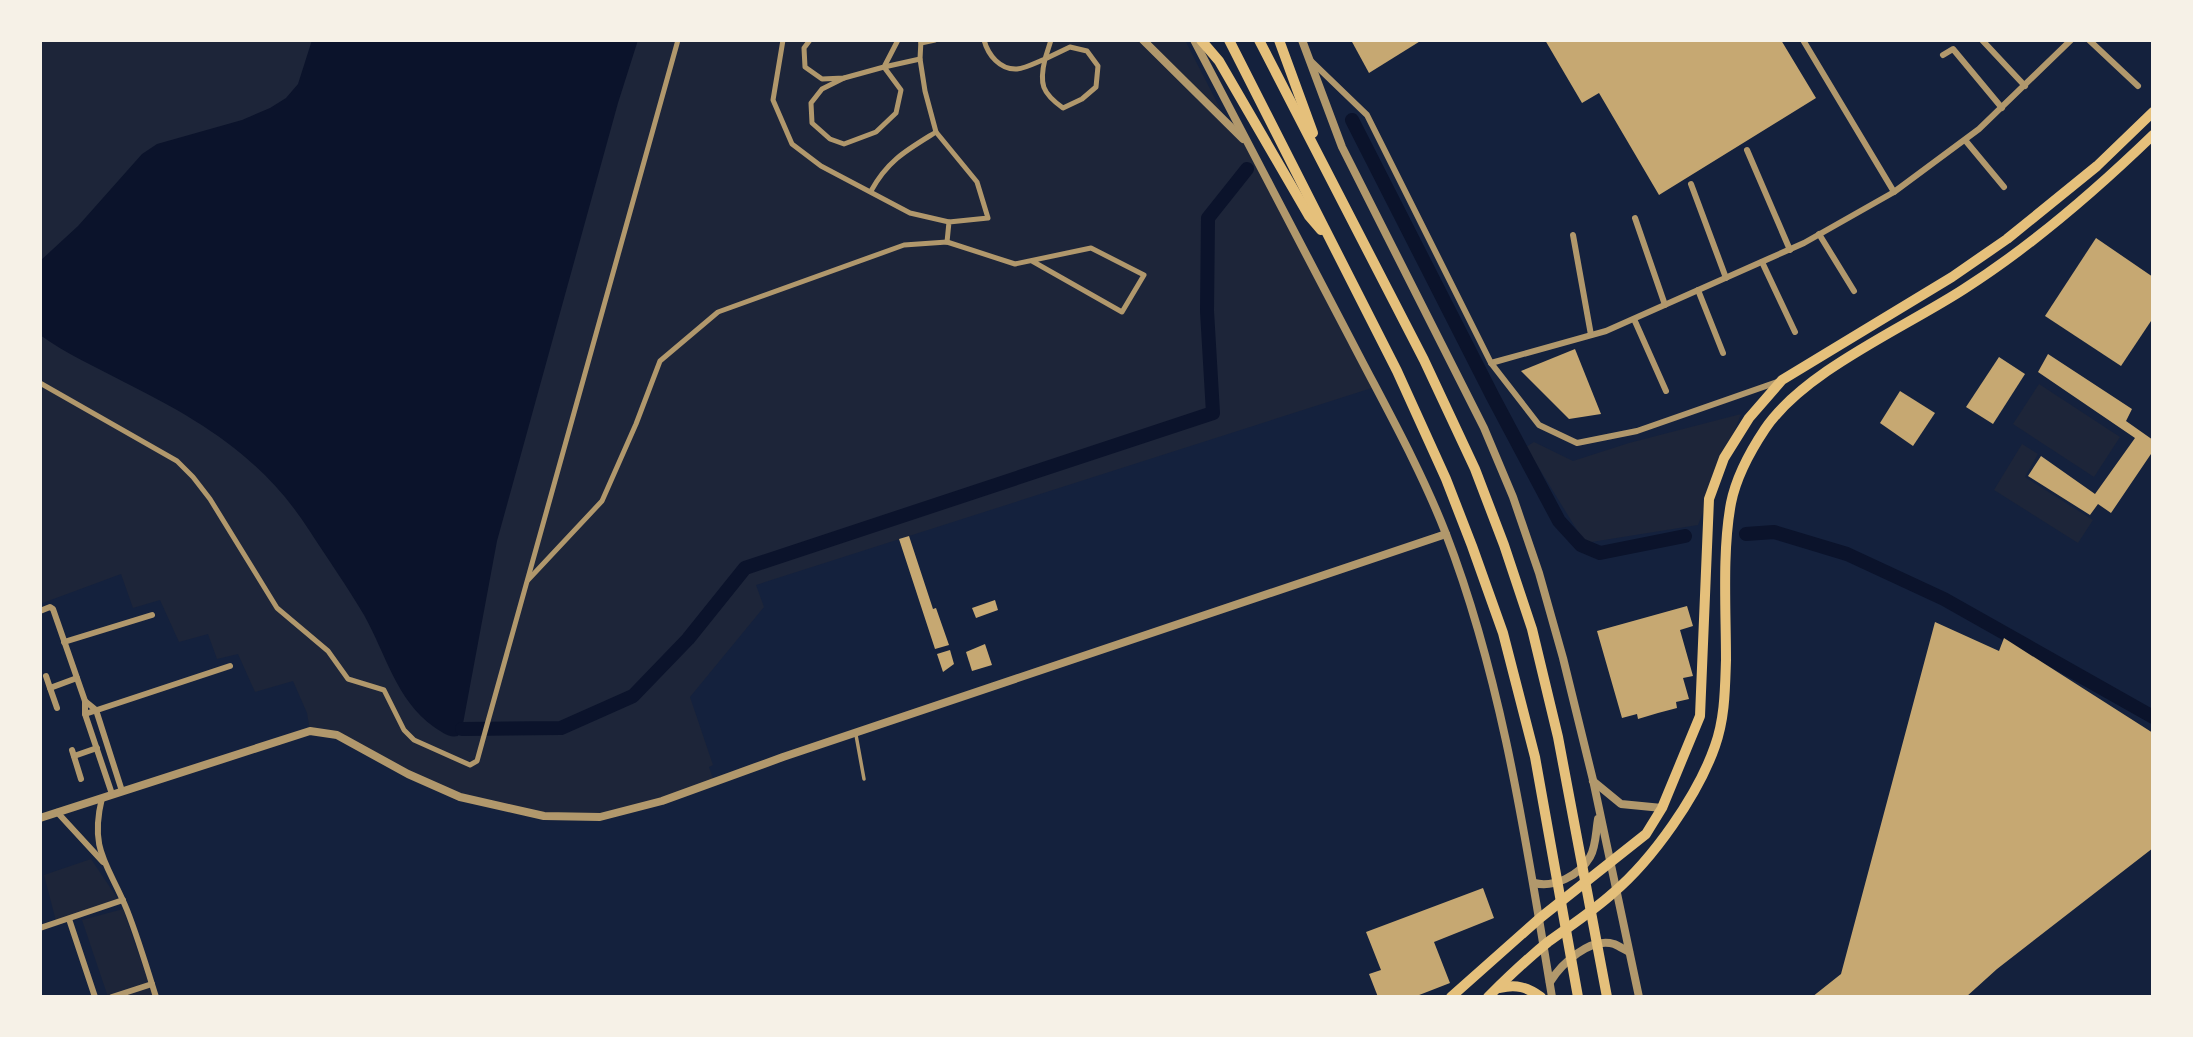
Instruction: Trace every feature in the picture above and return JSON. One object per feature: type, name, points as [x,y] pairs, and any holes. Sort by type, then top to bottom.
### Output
[{"type":"main road","points":[[1201,40],[1219,61],[1265,142],[1285,164],[1333,245],[1397,371],[1446,479],[1503,633],[1535,757],[1578,997]]},
{"type":"main road","points":[[1229,40],[1277,134],[1285,164]]},
{"type":"main road","points":[[1259,40],[1302,115],[1330,178],[1435,384],[1475,469],[1504,545],[1535,643],[1558,737],[1607,997]]},
{"type":"main road","points":[[1279,40],[1302,115]]},
{"type":"main road","points":[[1451,997],[1540,918],[1646,834],[1662,808],[1700,716],[1709,499],[1724,458],[1749,418],[1782,380],[1952,277],[2007,239],[2097,166],[2153,113]]},
{"type":"main road","points":[[1492,993],[1545,945],[1615,891],[1656,847],[1702,777],[1716,744],[1725,705],[1731,500],[1745,464],[1766,428],[1794,395],[1835,367],[1963,290],[2038,238],[2153,135]]},
{"type":"main road","points":[[1492,993],[1512,985],[1526,988],[1541,997]]},
{"type":"street","points":[[40,383],[177,461],[210,499],[277,608],[328,651],[345,677],[374,686],[386,693],[404,730],[414,740],[470,765],[477,761],[678,40]]},
{"type":"street","points":[[783,40],[773,100],[792,144],[821,166],[910,213],[949,222],[988,218],[977,182],[936,132],[920,60],[921,41],[935,40]]},
{"type":"street","points":[[810,40],[804,48],[805,67],[822,79],[844,78]]},
{"type":"street","points":[[884,66],[898,40]]},
{"type":"street","points":[[984,40],[986,48],[998,64],[1016,69],[1045,59],[1070,47],[1087,51],[1098,66],[1096,88],[1083,99],[1063,108],[1047,96],[1041,76],[1045,59],[1051,40]]},
{"type":"street","points":[[1143,40],[1250,146]]},
{"type":"street","points":[[1194,40],[1396,428],[1446,534],[1479,635],[1516,785],[1552,997]]},
{"type":"street","points":[[1302,40],[1342,147],[1484,428],[1513,497],[1557,634],[1593,780],[1639,997]]},
{"type":"street","points":[[1803,40],[1894,191]]},
{"type":"street","points":[[1982,40],[2025,86]]},
{"type":"street","points":[[1491,363],[1591,335],[1790,250],[1819,234],[1894,191],[1965,140],[2002,108],[2071,40]]},
{"type":"street","points":[[2088,40],[2138,86]]},
{"type":"street","points":[[1943,55],[1953,49],[2002,108]]},
{"type":"street","points":[[884,66],[901,90],[896,113],[876,132],[844,144],[830,139],[812,123],[811,103],[822,89],[844,78],[884,66],[920,60]]},
{"type":"street","points":[[1311,61],[1367,115],[1491,363],[1539,425],[1577,443],[1637,431],[1782,380]]},
{"type":"street","points":[[871,191],[880,174],[899,155],[936,132]]},
{"type":"street","points":[[1965,140],[2004,187]]},
{"type":"street","points":[[1747,150],[1790,250]]},
{"type":"street","points":[[1691,184],[1726,278]]},
{"type":"street","points":[[1635,218],[1665,305]]},
{"type":"street","points":[[947,243],[949,222]]},
{"type":"street","points":[[1819,234],[1854,291]]},
{"type":"street","points":[[1573,235],[1591,335]]},
{"type":"street","points":[[527,581],[602,501],[660,361],[718,312],[905,245],[947,243],[1015,264],[1091,247],[1144,275],[1122,312],[1032,261]]},
{"type":"street","points":[[1762,262],[1794,331]]},
{"type":"street","points":[[1698,290],[1723,353]]},
{"type":"street","points":[[1634,318],[1666,391]]},
{"type":"street","points":[[40,818],[310,731],[337,735],[408,774],[460,797],[544,816],[600,817],[662,801],[855,733],[1446,534]]},
{"type":"street","points":[[40,611],[52,608],[85,701],[85,714],[112,794]]},
{"type":"street","points":[[65,642],[152,615]]},
{"type":"street","points":[[85,714],[230,666]]},
{"type":"street","points":[[46,676],[57,708]]},
{"type":"street","points":[[50,688],[77,678]]},
{"type":"street","points":[[85,701],[96,710],[122,791]]},
{"type":"street","points":[[81,779],[73,753],[97,748]]},
{"type":"street","points":[[1593,780],[1621,804],[1662,808]]},
{"type":"street","points":[[102,798],[97,830],[105,865],[123,901],[156,997]]},
{"type":"street","points":[[57,812],[105,865]]},
{"type":"street","points":[[1534,883],[1545,886],[1556,884],[1572,874],[1590,857],[1599,813]]},
{"type":"street","points":[[1646,834],[1656,847]]},
{"type":"street","points":[[40,928],[123,901]]},
{"type":"street","points":[[69,919],[95,997]]},
{"type":"street","points":[[1550,982],[1558,969],[1581,951],[1602,944],[1613,944],[1629,952]]},
{"type":"street","points":[[112,997],[152,984]]},
{"type":"lane","points":[[855,733],[864,779]]},
{"type":"shaded area","points":[[40,40],[1185,40],[1227,122],[1249,146],[1375,387],[756,585],[764,607],[690,697],[713,765],[709,767],[714,782],[616,814],[544,816],[460,797],[337,735],[310,731],[307,713],[293,681],[255,692],[238,654],[217,659],[208,634],[179,642],[160,600],[133,608],[121,574],[40,604]]},
{"type":"shaded area","points":[[312,40],[638,40],[618,103],[497,541],[462,729],[458,736],[448,735],[434,727],[410,704],[393,676],[364,615],[291,504],[271,481],[250,461],[204,426],[40,335],[40,261],[78,226],[142,154],[157,144],[242,120],[286,98],[298,84]]},
{"type":"shaded area","points":[[2039,384],[2120,437],[2094,477],[2013,424]]},
{"type":"shaded area","points":[[1741,414],[1698,525],[1585,543],[1526,447],[1534,442],[1573,461],[1629,443]]},
{"type":"shaded area","points":[[2022,444],[2038,454],[2025,477],[2093,520],[2078,543],[1994,490]]},
{"type":"shaded area","points":[[91,859],[118,899],[56,921],[44,875]]},
{"type":"shaded area","points":[[123,909],[156,997],[116,997],[149,985],[108,997],[82,920]]},
{"type":"building","points":[[1351,40],[1422,40],[1369,73]]},
{"type":"building","points":[[1545,40],[1781,40],[1816,98],[1659,195],[1599,93],[1582,103]]},
{"type":"building","points":[[2096,238],[2153,277],[2153,318],[2121,366],[2045,316]]},
{"type":"building","points":[[1575,349],[1601,414],[1569,419],[1521,371]]},
{"type":"building","points":[[2048,354],[2132,409],[2126,421],[2153,440],[2153,451],[2111,513],[2098,504],[2090,515],[2028,476],[2041,456],[2095,494],[2135,438],[2038,372]]},
{"type":"building","points":[[1999,357],[2025,374],[1993,424],[1966,407]]},
{"type":"building","points":[[1900,391],[1935,413],[1913,446],[1880,423]]},
{"type":"building","points":[[909,536],[933,609],[936,608],[949,645],[935,649],[899,539]]},
{"type":"building","points":[[995,600],[998,610],[976,618],[972,608]]},
{"type":"building","points":[[1687,606],[1693,626],[1680,630],[1693,676],[1683,678],[1689,699],[1676,702],[1677,708],[1638,719],[1637,714],[1622,718],[1597,631]]},
{"type":"building","points":[[1935,622],[1999,651],[2004,638],[2153,733],[2153,848],[1997,969],[1966,997],[1812,997],[1841,974]]},
{"type":"building","points":[[985,644],[992,665],[972,671],[966,652]]},
{"type":"building","points":[[950,650],[954,664],[943,672],[937,654]]},
{"type":"building","points":[[1483,888],[1494,918],[1434,942],[1450,983],[1414,997],[1378,997],[1369,974],[1381,970],[1366,932]]},
{"type":"waterway","points":[[1352,120],[1559,521],[1581,545],[1600,553],[1685,536]]},
{"type":"waterway","points":[[462,729],[561,728],[633,696],[688,639],[745,568],[1213,413],[1207,311],[1208,218],[1247,169]]},
{"type":"waterway","points":[[1746,534],[1774,532],[1847,554],[1944,599],[2153,717]]}]
